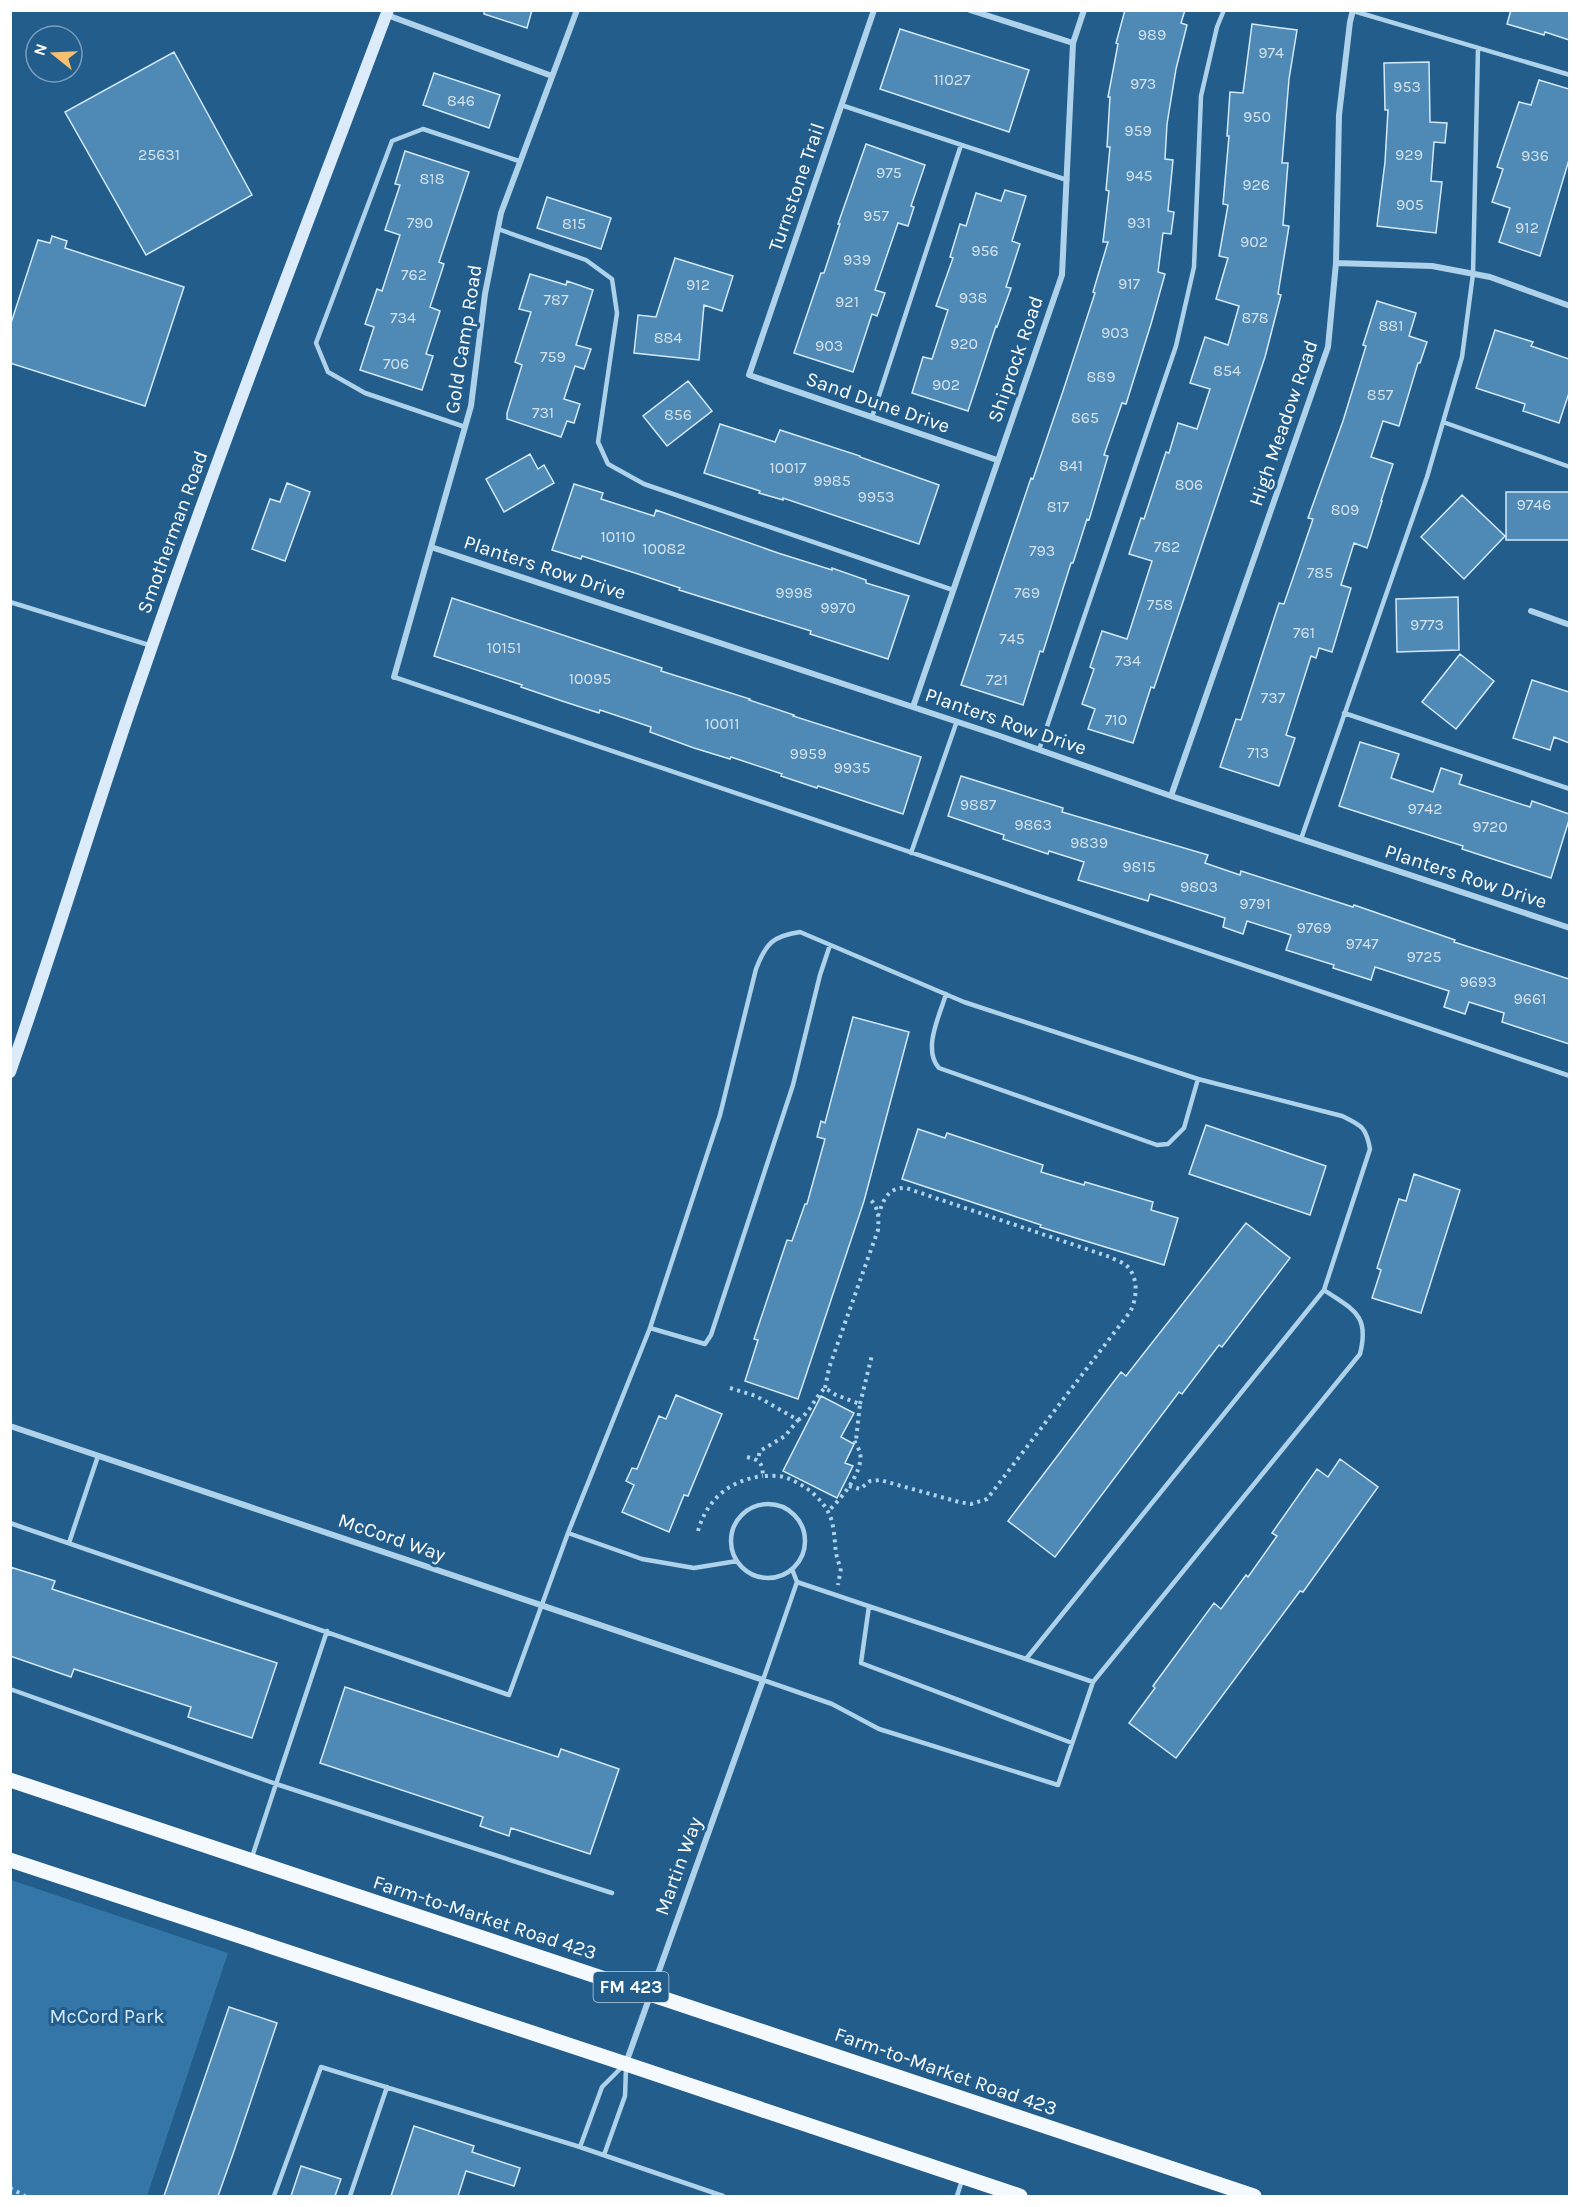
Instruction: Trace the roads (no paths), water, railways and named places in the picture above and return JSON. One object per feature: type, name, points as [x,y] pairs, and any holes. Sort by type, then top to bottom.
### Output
[{"type":"main road","name":"Farm-to-Market Road 423","points":[[10,1780],[1254,2196]]},
{"type":"main road","points":[[10,1860],[1020,2196]]},
{"type":"street","name":"Gold Camp Road","points":[[394,677],[471,406],[485,294],[501,213],[577,10]]},
{"type":"street","name":"Turnstone Trail","points":[[748,375],[874,10]]},
{"type":"street","points":[[970,10],[1073,43]]},
{"type":"street","name":"Shiprock Road","points":[[913,707],[1062,274],[1073,43],[1084,10]]},
{"type":"street","name":"High Meadow Road","points":[[1171,796],[1328,347],[1336,263],[1339,115],[1352,11]]},
{"type":"street","points":[[387,13],[552,76]]},
{"type":"street","name":"Smotherman Road","points":[[10,1072],[53,950],[100,794],[152,646],[260,345],[387,13]]},
{"type":"street","points":[[1336,263],[1432,266],[1490,277],[1569,306]]},
{"type":"street","name":"Sand Dune Drive","points":[[748,375],[997,460]]},
{"type":"street","name":"Planters Row Drive","points":[[431,547],[957,721],[1171,796],[1569,928]]},
{"type":"street","points":[[1532,611],[1569,625]]},
{"type":"street","name":"McCord Way","points":[[10,1426],[763,1680]]},
{"type":"street","name":"Martin Way","points":[[626,2064],[763,1680]]},
{"type":"lane","points":[[1039,750],[1176,346],[1194,267],[1201,96],[1217,27],[1224,10]]},
{"type":"lane","points":[[1352,11],[1569,75]]},
{"type":"lane","points":[[1301,839],[1427,477],[1462,357],[1473,274],[1478,48]]},
{"type":"lane","points":[[841,105],[1067,180]]},
{"type":"lane","points":[[465,427],[365,393],[328,372],[316,343],[392,141],[423,129],[519,161]]},
{"type":"lane","points":[[872,417],[962,145]]},
{"type":"lane","points":[[498,229],[586,260],[612,279],[617,313],[598,442],[608,464],[644,484],[953,590]]},
{"type":"lane","points":[[1443,422],[1569,467]]},
{"type":"lane","points":[[10,602],[152,646]]},
{"type":"lane","points":[[394,677],[1569,1076]]},
{"type":"lane","points":[[1344,713],[1569,789]]},
{"type":"lane","points":[[911,853],[957,721]]},
{"type":"lane","points":[[10,1523],[509,1695],[568,1533],[650,1328],[720,1115],[754,978],[762,955],[771,941],[784,934],[800,932],[946,994],[1198,1079],[1342,1116],[1358,1124],[1367,1134],[1370,1149],[1324,1290],[1026,1659]]},
{"type":"lane","points":[[650,1328],[705,1344],[711,1335],[793,1085],[820,975],[830,945]]},
{"type":"lane","points":[[946,994],[932,1044],[933,1062],[939,1068],[1157,1145],[1167,1144],[1184,1128],[1198,1079]]},
{"type":"lane","points":[[792,1569],[797,1582],[763,1680],[832,1704],[879,1729],[1058,1785],[1093,1682],[1360,1354],[1363,1325],[1355,1311],[1324,1290]]},
{"type":"lane","points":[[69,1543],[98,1455]]},
{"type":"lane","points":[[773,1504],[792,1513],[799,1521],[803,1530],[803,1551],[792,1569],[783,1574],[763,1577],[744,1569],[737,1561],[732,1551],[731,1541],[737,1521],[744,1513],[753,1507],[773,1504]]},
{"type":"lane","points":[[568,1533],[642,1559],[694,1568],[737,1561]]},
{"type":"lane","points":[[797,1582],[1093,1682]]},
{"type":"lane","points":[[869,1606],[861,1663],[1072,1743]]},
{"type":"lane","points":[[251,1861],[327,1631]]},
{"type":"lane","points":[[10,1689],[276,1784],[612,1893]]},
{"type":"lane","points":[[580,2147],[602,2087],[626,2064]]},
{"type":"lane","points":[[604,2155],[625,2096],[626,2064]]},
{"type":"lane","points":[[274,2196],[321,2067],[580,2147],[723,2196]]},
{"type":"lane","points":[[350,2196],[387,2087]]},
{"type":"lane","points":[[957,2196],[963,2177]]},
{"type":"park label","name":"McCord Park","points":[[107,2016]]}]
